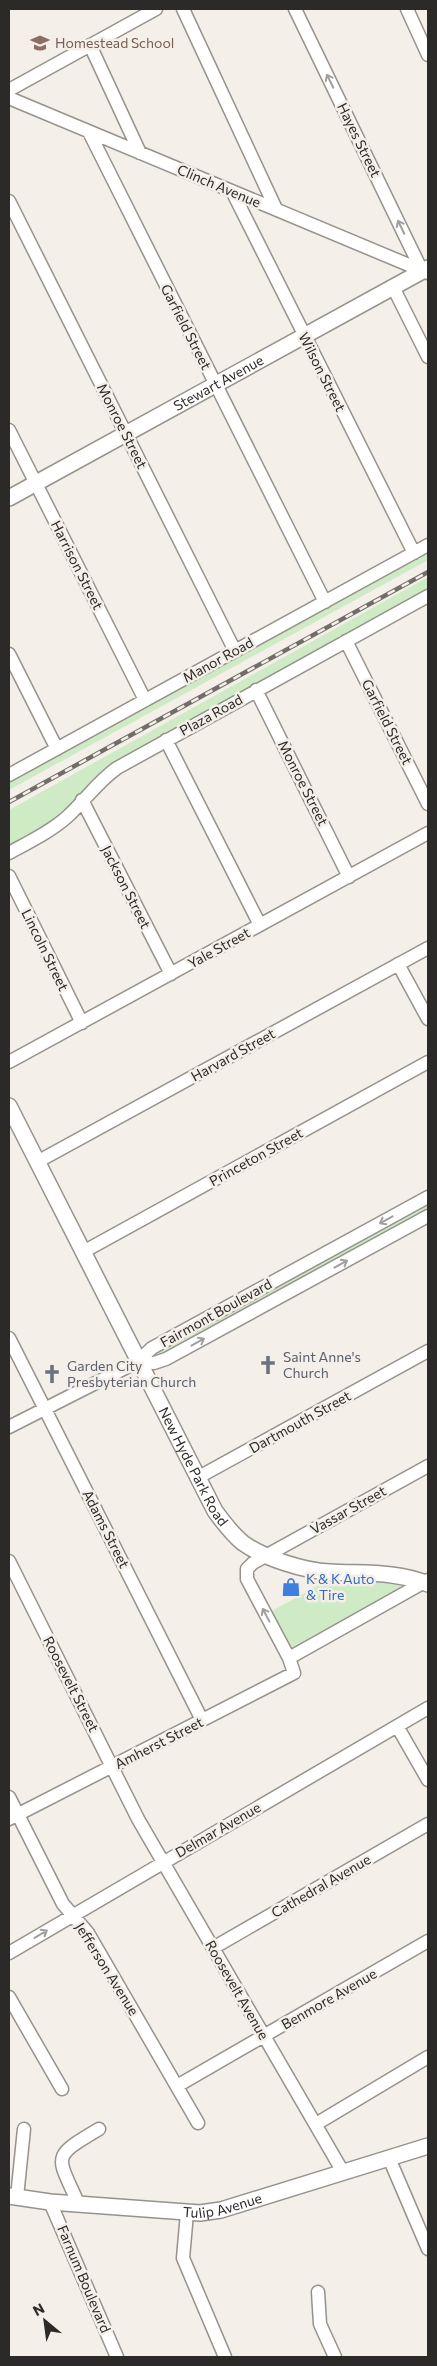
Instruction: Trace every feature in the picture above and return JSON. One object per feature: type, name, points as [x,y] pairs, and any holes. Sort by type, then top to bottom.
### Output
[{"type":"main road","name":"Stewart Avenue","points":[[9,498],[393,287],[426,271]]},
{"type":"main road","name":"New Hyde Park Road","points":[[9,1106],[214,1511],[231,1531],[244,1543],[268,1555],[312,1570],[386,1573],[427,1582]]},
{"type":"main road","name":"Tulip Avenue","points":[[13,2197],[50,2202],[187,2213],[221,2210],[428,2146]]},
{"type":"street","points":[[9,90],[156,9]]},
{"type":"street","points":[[183,9],[276,209]]},
{"type":"street","name":"Hayes Street","points":[[295,9],[426,271]]},
{"type":"street","points":[[406,9],[428,55]]},
{"type":"street","points":[[90,46],[140,153]]},
{"type":"street","name":"Clinch Avenue","points":[[9,98],[426,271]]},
{"type":"street","name":"Garfield Street","points":[[89,132],[325,602]]},
{"type":"street","name":"Wilson Street","points":[[232,191],[414,553]]},
{"type":"street","name":"Monroe Street","points":[[9,201],[235,651]]},
{"type":"street","points":[[393,287],[428,357]]},
{"type":"street","name":"Harrison Street","points":[[9,430],[145,700]]},
{"type":"street","name":"Manor Road","points":[[9,775],[428,545]]},
{"type":"street","name":"Plaza Road","points":[[9,853],[55,827],[108,775],[166,740],[428,596]]},
{"type":"street","name":"Garfield Street","points":[[346,641],[428,804]]},
{"type":"street","points":[[9,654],[57,749]]},
{"type":"street","name":"Monroe Street","points":[[256,690],[349,876]]},
{"type":"street","points":[[166,740],[260,925]]},
{"type":"street","name":"Jackson Street","points":[[82,800],[171,974]]},
{"type":"street","name":"Yale Street","points":[[9,1062],[428,833]]},
{"type":"street","name":"Lincoln Street","points":[[9,876],[82,1023]]},
{"type":"street","name":"Harvard Street","points":[[37,1162],[428,948]]},
{"type":"street","points":[[398,964],[428,1019]]},
{"type":"street","name":"Princeton Street","points":[[83,1252],[428,1062]]},
{"type":"street","name":"Fairmont Boulevard","points":[[137,1362],[152,1348],[428,1197]]},
{"type":"street","name":"Fairmont Boulevard","points":[[137,1362],[166,1360],[428,1216]]},
{"type":"street","name":"Adams Street","points":[[9,1338],[202,1720]]},
{"type":"street","name":"Dartmouth Street","points":[[197,1478],[428,1351]]},
{"type":"street","points":[[9,1427],[137,1362]]},
{"type":"street","name":"Vassar Street","points":[[289,1658],[247,1579],[247,1570],[253,1563],[428,1466]]},
{"type":"street","name":"Roosevelt Street","points":[[9,1561],[132,1807]]},
{"type":"street","points":[[289,1658],[427,1582]]},
{"type":"street","name":"Amherst Street","points":[[13,1816],[294,1673],[289,1658]]},
{"type":"street","name":"Delmar Avenue","points":[[9,1953],[428,1708]]},
{"type":"street","points":[[397,1726],[428,1780]]},
{"type":"street","name":"Jefferson Avenue","points":[[9,1798],[13,1816],[63,1904],[88,1933],[198,2123]]},
{"type":"street","name":"Roosevelt Avenue","points":[[132,1807],[343,2172]]},
{"type":"street","name":"Cathedral Avenue","points":[[213,1948],[428,1824]]},
{"type":"street","name":"Benmore Avenue","points":[[177,2086],[428,1941]]},
{"type":"street","points":[[9,1997],[62,2089]]},
{"type":"street","points":[[316,2124],[428,2057]]},
{"type":"street","points":[[13,2197],[24,2129]]},
{"type":"street","points":[[78,2203],[61,2167],[61,2160],[70,2146],[99,2129]]},
{"type":"street","points":[[389,2158],[428,2250]]},
{"type":"street","name":"Farnum Boulevard","points":[[50,2202],[116,2357]]},
{"type":"street","points":[[187,2213],[183,2258],[225,2357]]},
{"type":"street","points":[[318,2292],[320,2324],[335,2357]]},
{"type":"green space","points":[[428,546],[428,560],[9,790],[9,777]]},
{"type":"green space","points":[[428,577],[428,594],[108,773],[58,825],[9,852],[9,810]]},
{"type":"green space","points":[[428,1201],[428,1210],[156,1360],[151,1359],[151,1355]]},
{"type":"green space","points":[[339,1574],[418,1583],[290,1655],[268,1613]]},
{"type":"railway","points":[[9,802],[428,572]]},
{"type":"place","name":"Homestead School","points":[[40,43]]},
{"type":"place","name":"Saint Anne's Church","points":[[268,1365]]},
{"type":"place","name":"Garden City Presbyterian Church","points":[[52,1374]]},
{"type":"place","name":"K & K Auto & Tire","points":[[291,1587]]}]
